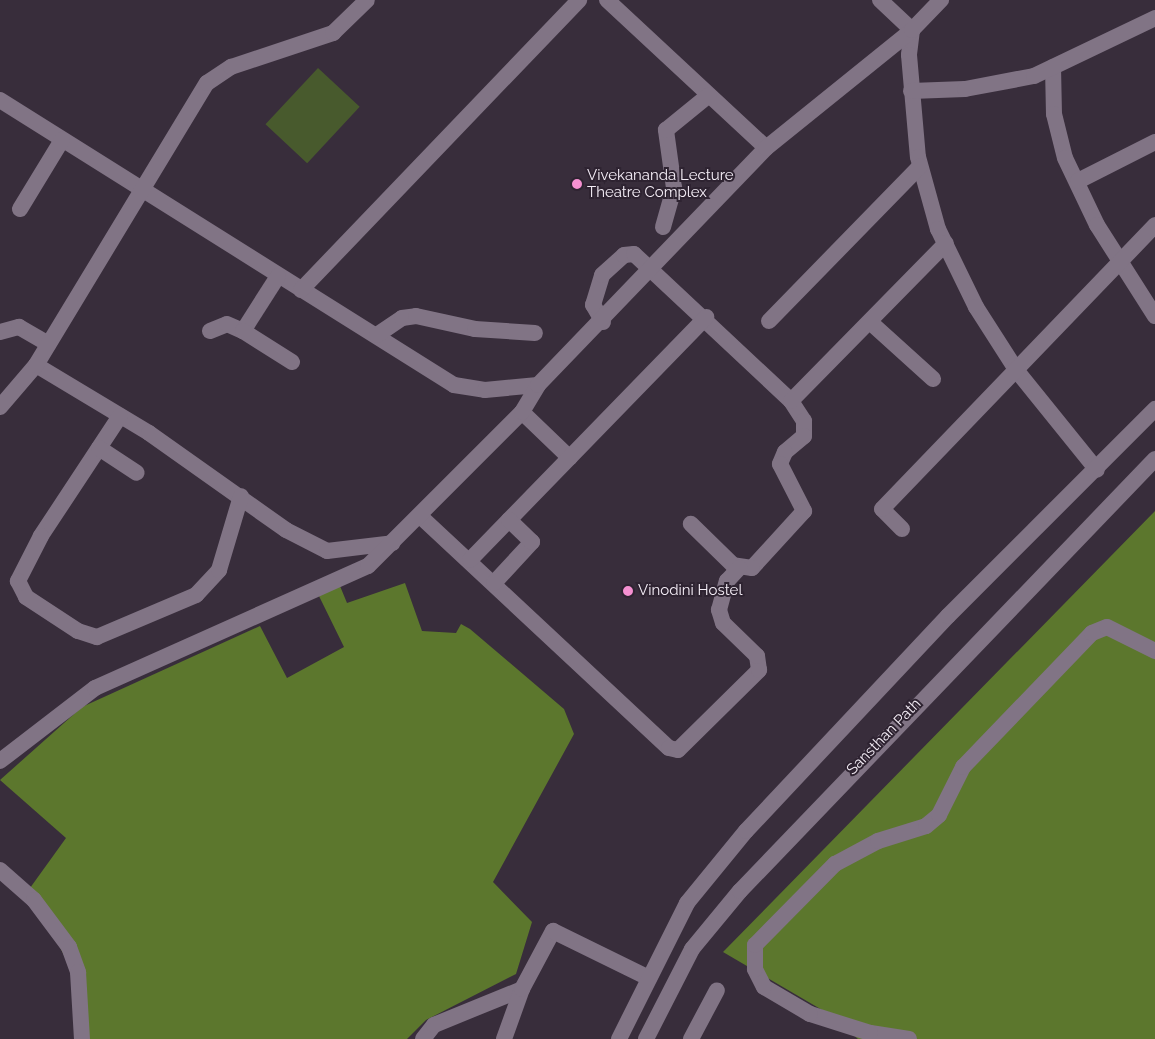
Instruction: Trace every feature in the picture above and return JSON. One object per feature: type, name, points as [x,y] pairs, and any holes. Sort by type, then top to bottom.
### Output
[{"type":"street","points":[[0,407],[36,365],[141,189],[208,83],[231,67],[333,33],[367,0]]},
{"type":"street","points":[[301,290],[579,0]]},
{"type":"street","points":[[607,0],[766,148]]},
{"type":"street","points":[[880,0],[912,30],[911,91],[920,166],[946,243],[976,307],[1017,371],[1097,470]]},
{"type":"street","points":[[0,761],[95,688],[368,566],[522,412],[538,385],[655,269],[766,148],[912,30],[941,0]]},
{"type":"street","points":[[911,91],[965,89],[1034,76],[1155,18]]},
{"type":"street","points":[[1053,67],[1054,114],[1065,158],[1119,262],[1155,316]]},
{"type":"street","points":[[664,227],[674,188],[666,130],[709,95]]},
{"type":"street","points":[[0,100],[454,385],[485,390],[538,385]]},
{"type":"street","points":[[20,209],[62,140]]},
{"type":"street","points":[[1078,181],[1155,142]]},
{"type":"street","points":[[769,321],[920,166]]},
{"type":"street","points":[[902,528],[879,512],[1017,371],[1155,225]]},
{"type":"street","points":[[791,401],[946,243]]},
{"type":"street","points":[[603,322],[593,305],[602,275],[624,255],[634,254],[655,269],[791,401],[806,428],[780,464],[804,511],[752,568],[739,568],[692,524]]},
{"type":"street","points":[[243,331],[278,276]]},
{"type":"street","points":[[377,335],[402,318],[416,316],[475,329],[535,333]]},
{"type":"street","points":[[470,560],[706,318]]},
{"type":"street","points":[[870,322],[933,379]]},
{"type":"street","points":[[210,331],[227,324],[243,331],[292,362]]},
{"type":"street","points":[[0,332],[18,327],[49,344]]},
{"type":"street","points":[[36,365],[120,416],[241,496],[286,530],[327,551],[393,543]]},
{"type":"street","points":[[619,1039],[647,977],[687,903],[746,831],[948,616],[1097,470],[1155,409]]},
{"type":"street","points":[[522,412],[570,458]]},
{"type":"street","points":[[120,416],[41,536],[18,581],[26,597],[87,637],[111,633],[196,595],[219,570],[241,496]]},
{"type":"street","points":[[99,448],[137,473]]},
{"type":"street","name":"Sansthan Path","points":[[646,1039],[692,949],[746,884],[1155,459]]},
{"type":"street","points":[[420,516],[470,560],[669,748],[678,750],[759,670],[757,656],[723,622],[718,610],[727,581],[739,568]]},
{"type":"street","points":[[494,583],[532,542],[509,520]]},
{"type":"street","points":[[909,1039],[870,1033],[810,1014],[764,988],[755,969],[755,945],[835,864],[878,841],[926,826],[939,815],[963,767],[1092,633],[1107,627],[1155,651]]},
{"type":"street","points":[[0,870],[34,900],[69,947],[78,972],[82,1039]]},
{"type":"street","points":[[504,1039],[522,989],[546,938],[554,931],[647,977]]},
{"type":"street","points":[[423,1039],[434,1025],[522,989]]},
{"type":"street","points":[[691,1039],[717,990]]},
{"type":"green space","points":[[318,68],[360,107],[307,163],[265,124]]},
{"type":"green space","points":[[1155,511],[1155,1039],[858,1039],[829,1014],[723,952]]},
{"type":"green space","points":[[405,583],[422,631],[456,633],[461,624],[470,629],[564,709],[574,734],[493,882],[532,922],[516,974],[426,1020],[407,1039],[79,1039],[79,985],[30,888],[66,838],[0,780],[82,707],[260,626],[287,678],[344,647],[318,594],[340,586],[347,603]]},
{"type":"place","name":"Vivekananda Lecture Theatre Complex","points":[[577,184]]},
{"type":"place","name":"Vinodini Hostel","points":[[628,591]]}]
